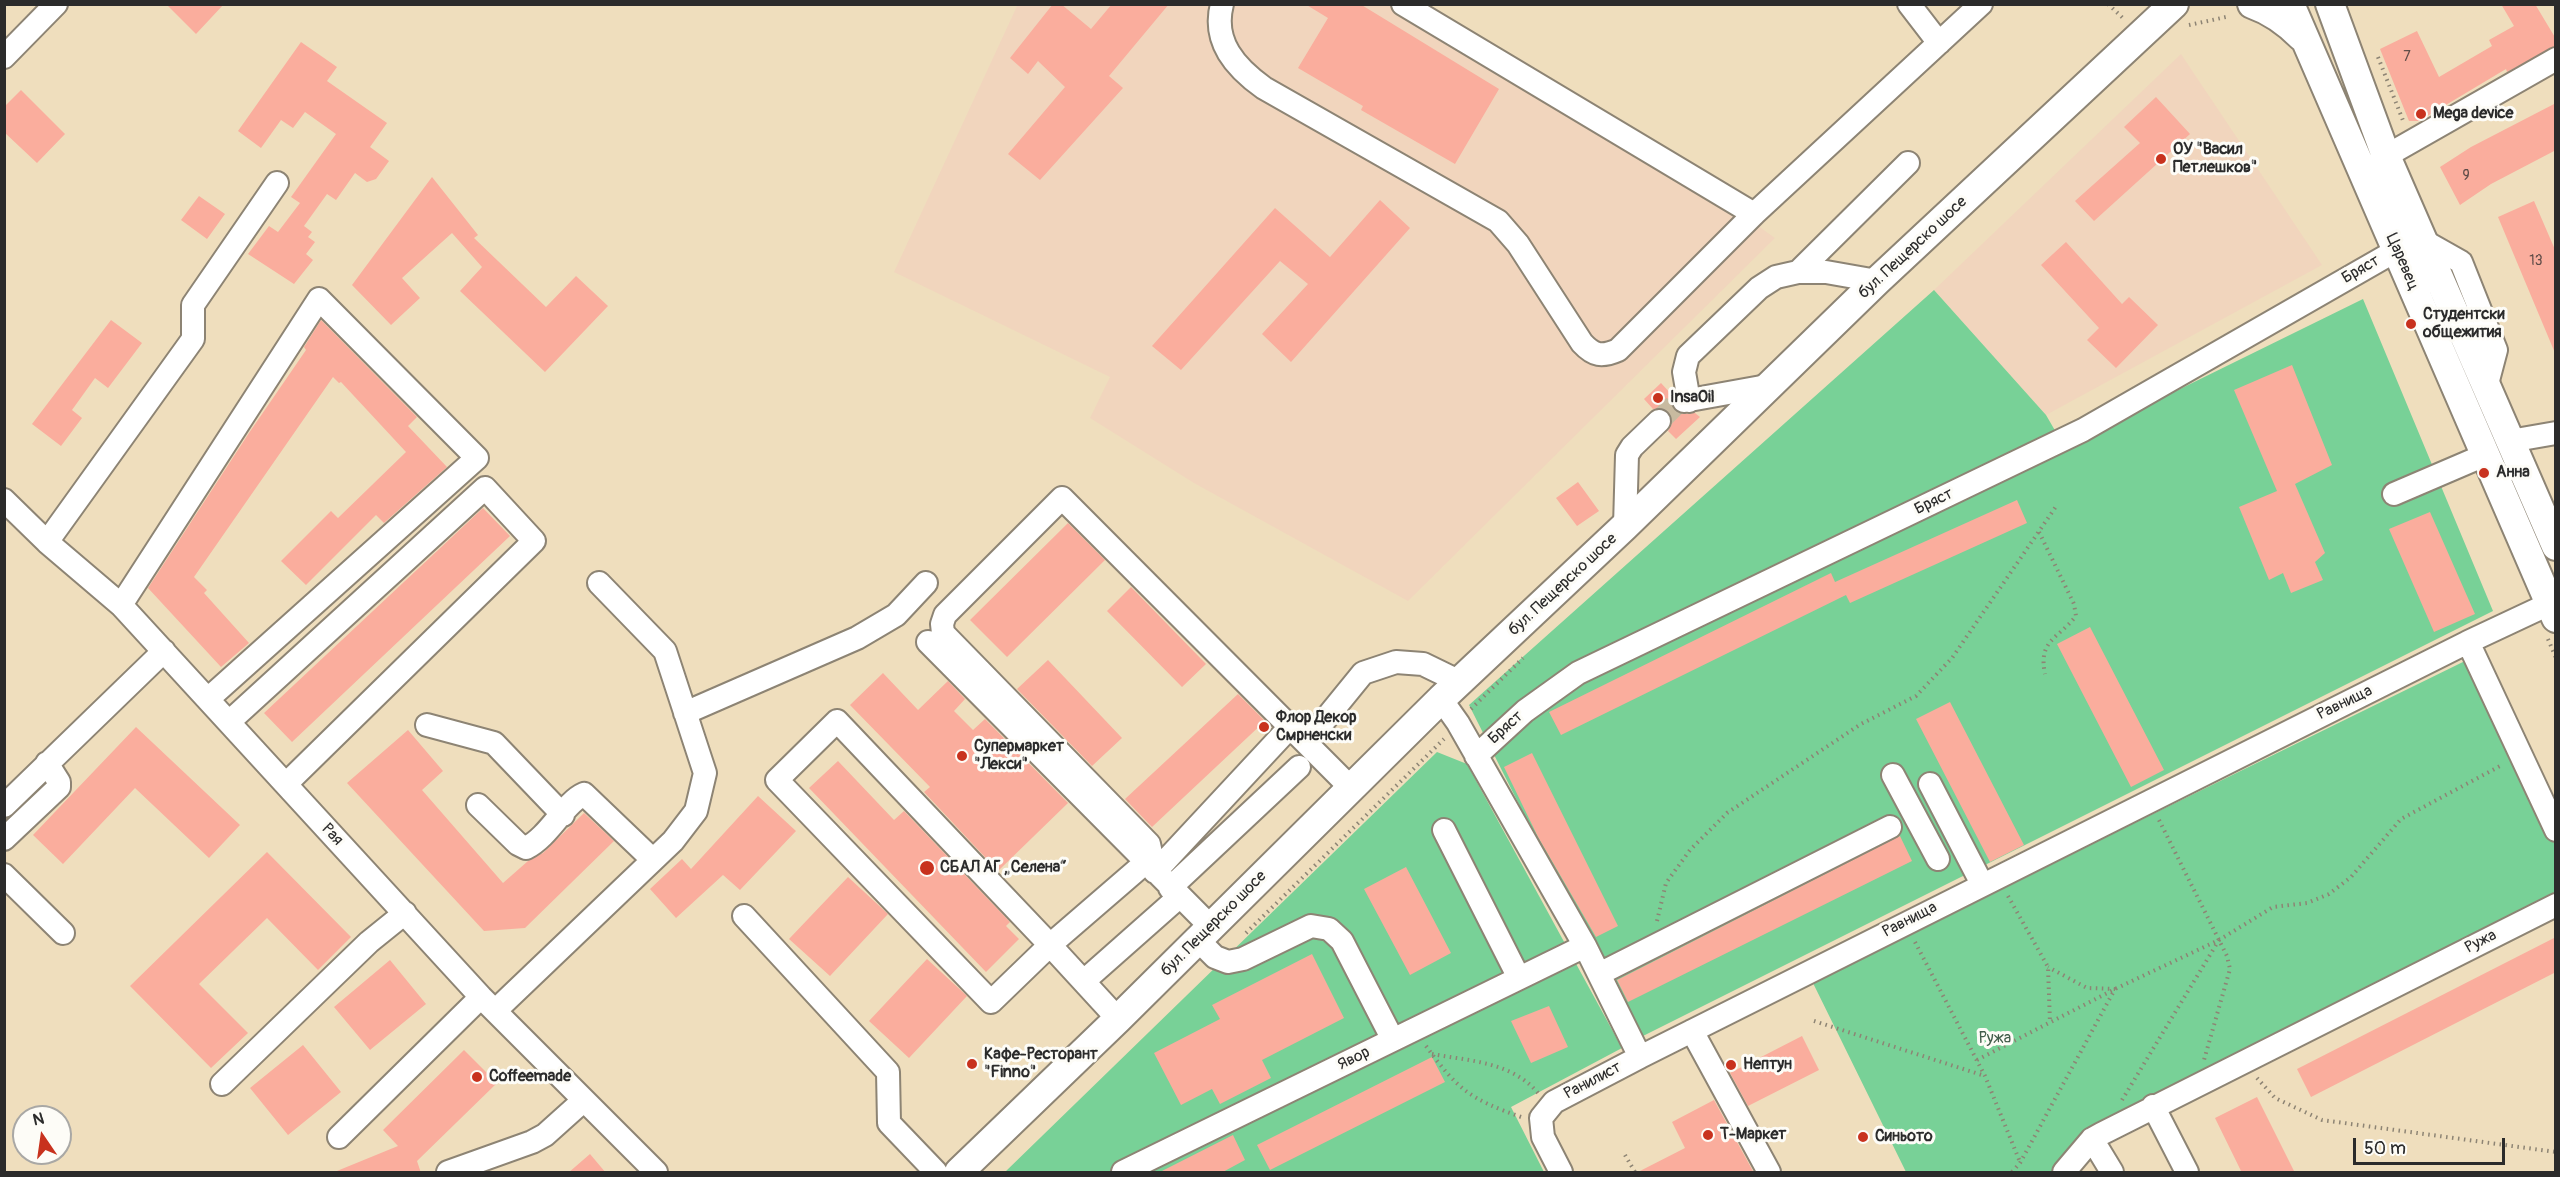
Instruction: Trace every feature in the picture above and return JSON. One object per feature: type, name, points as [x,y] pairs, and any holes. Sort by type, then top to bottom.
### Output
[{"type":"main road","points":[[2252,4],[2286,21],[2306,40]]},
{"type":"main road","name":"Царевец","points":[[2290,4],[2409,245],[2486,388],[2556,546]]},
{"type":"main road","name":"Царевец","points":[[2330,4],[2386,156],[2409,245],[2485,455],[2552,611]]},
{"type":"main road","name":"бул. Пещерско шосе","points":[[958,1173],[1205,934],[1450,691],[1625,526],[1877,281],[2177,13]]},
{"type":"street","points":[[4,57],[56,4]]},
{"type":"street","points":[[1222,4],[1221,35],[1227,53],[1245,74],[1264,88],[1498,221],[1518,244],[1582,344],[1592,353],[1605,356],[1618,350],[1754,214],[1981,4]]},
{"type":"street","points":[[1403,4],[1754,214]]},
{"type":"street","points":[[1909,4],[1939,43]]},
{"type":"street","points":[[2386,156],[2556,59]]},
{"type":"street","points":[[1798,272],[1908,163]]},
{"type":"street","points":[[47,542],[194,339],[193,305],[277,183]]},
{"type":"street","name":"Бряст","points":[[1476,756],[1525,711],[1578,674],[2083,430],[2409,245]]},
{"type":"street","points":[[1767,386],[1687,401],[1684,372],[1688,356],[1759,288],[1776,277],[1798,272],[1826,272],[1877,281]]},
{"type":"street","points":[[121,605],[319,299],[477,458],[208,699]]},
{"type":"street","points":[[1625,526],[1627,455],[1632,447],[1659,421]]},
{"type":"street","points":[[2510,441],[2556,433]]},
{"type":"street","points":[[2394,494],[2485,455]]},
{"type":"street","points":[[229,722],[485,488],[534,541],[286,784]]},
{"type":"street","points":[[1162,880],[1149,844],[943,633],[942,624],[945,615],[1062,498],[1351,788]]},
{"type":"street","name":"Рая","points":[[4,500],[47,542],[121,605],[488,1004],[656,1173]]},
{"type":"street","points":[[685,712],[857,638],[896,615],[926,583]]},
{"type":"street","points":[[339,1137],[653,860],[673,841],[696,811],[705,773],[665,651],[599,584]]},
{"type":"street","name":"Равнища","points":[[1640,1057],[1989,880],[2468,642],[2552,611]]},
{"type":"street","points":[[928,642],[1162,880],[1205,934],[1220,958],[1228,962],[1243,959],[1311,926],[1329,929],[1342,941],[1393,1040]]},
{"type":"street","points":[[2468,642],[2521,756],[2547,794],[2556,830]]},
{"type":"street","points":[[4,806],[164,651]]},
{"type":"street","points":[[1084,981],[1162,880],[1298,735],[1363,673],[1396,662],[1423,664],[1450,691],[1458,723],[1585,946],[1640,1057]]},
{"type":"street","points":[[1118,1019],[1084,981],[1050,945],[837,721],[777,780],[991,1002],[1050,945],[1162,880],[1299,767]]},
{"type":"street","points":[[427,724],[494,743],[563,815]]},
{"type":"street","points":[[4,839],[60,787],[47,763]]},
{"type":"street","points":[[1893,775],[1938,859]]},
{"type":"street","points":[[1913,809],[1933,791],[1989,880]]},
{"type":"street","points":[[478,805],[518,844],[526,848],[534,845],[577,797],[584,794],[653,860]]},
{"type":"street","points":[[1599,974],[1890,828]]},
{"type":"street","points":[[1444,830],[1519,978]]},
{"type":"street","points":[[4,875],[63,933]]},
{"type":"street","name":"Ружа","points":[[2064,1173],[2092,1139],[2153,1106],[2556,904]]},
{"type":"street","points":[[222,1084],[369,942],[405,914]]},
{"type":"street","points":[[744,916],[888,1072],[889,1123],[936,1173]]},
{"type":"street","name":"Явор","points":[[1123,1173],[1585,946]]},
{"type":"street","points":[[1692,1031],[1769,1173]]},
{"type":"street","name":"Ранилист","points":[[1546,1115],[1554,1102],[1640,1057]]},
{"type":"street","points":[[448,1173],[532,1142],[545,1135],[584,1100]]},
{"type":"street","points":[[2153,1106],[2187,1173]]},
{"type":"street","points":[[1546,1115],[1543,1137],[1552,1170]]},
{"type":"street","points":[[2092,1139],[2112,1173]]},
{"type":"path","points":[[2177,13],[2226,17]]},
{"type":"path","points":[[2376,54],[2412,141]]},
{"type":"path","points":[[1651,948],[1666,883],[1690,850],[1727,813],[1861,724],[1916,696],[1952,658],[2057,505]]},
{"type":"path","points":[[2038,532],[2074,604],[2076,616],[2046,647],[2042,658],[2045,674]]},
{"type":"path","points":[[1220,958],[1423,761],[1528,654]]},
{"type":"path","points":[[1977,1060],[2115,989],[2218,940],[2273,907],[2307,903],[2330,894],[2351,877],[2401,819],[2521,756]]},
{"type":"path","points":[[2149,800],[2227,956],[2230,969],[2198,1084]]},
{"type":"path","points":[[1989,880],[2048,967],[2087,988],[2115,989]]},
{"type":"path","points":[[1905,923],[1985,1076],[2020,1163]]},
{"type":"path","points":[[2120,1104],[2218,940]]},
{"type":"path","points":[[2048,967],[2050,1023]]},
{"type":"path","points":[[2012,1173],[2020,1163],[2115,989]]},
{"type":"path","points":[[1814,1020],[1985,1076]]},
{"type":"path","points":[[1414,1029],[1457,1085],[1475,1098],[1546,1115]]},
{"type":"path","points":[[1432,1054],[1494,1065],[1514,1072],[1528,1082],[1546,1115]]},
{"type":"path","points":[[2242,1062],[2275,1098],[2322,1120],[2556,1152]]},
{"type":"path","points":[[1626,1155],[1635,1173]]},
{"type":"shaded area","points":[[1018,4],[1391,5],[1727,204],[1775,238],[1408,601],[1194,483],[1090,418],[1110,377],[894,272]]},
{"type":"shaded area","name":"ОУ \"Васил Петлешков\"","points":[[2181,54],[2322,265],[2046,415],[1934,290]]},
{"type":"green space","points":[[1934,290],[2046,415],[2064,446],[2363,299],[2493,611],[1637,1039],[1469,705]]},
{"type":"green space","name":"Ружа","points":[[2467,660],[2555,845],[2555,892],[2095,1128],[2055,1172],[1906,1172],[1812,981]]},
{"type":"green space","points":[[1437,752],[1467,764],[1622,1048],[1511,1107],[1544,1172],[1005,1172]]},
{"type":"building","points":[[166,4],[224,4],[196,34]]},
{"type":"building","points":[[1053,4],[1061,4],[1091,29],[1112,4],[1169,4],[1109,76],[1123,88],[1040,180],[1008,154],[1065,87],[1038,61],[1028,74],[1010,58]]},
{"type":"building","points":[[1305,4],[1360,4],[1499,89],[1455,164],[1361,110],[1363,106],[1298,68],[1328,18]]},
{"type":"building","points":[[2501,4],[2535,4],[2556,39],[2556,46],[2507,72],[2506,69],[2419,121],[2409,121],[2380,49],[2417,31],[2439,77],[2492,46],[2489,40],[2514,26]]},
{"type":"building","points":[[301,42],[337,67],[327,81],[387,123],[370,147],[389,161],[376,179],[367,182],[355,173],[336,200],[327,194],[304,226],[312,232],[308,237],[315,242],[306,254],[313,260],[294,284],[248,254],[269,226],[278,232],[300,203],[291,197],[336,134],[305,112],[293,128],[281,120],[261,148],[238,131]]},
{"type":"building","points":[[21,90],[65,134],[37,163],[4,132],[4,107]]},
{"type":"building","points":[[2156,97],[2190,134],[2094,221],[2075,201],[2140,143],[2124,127]]},
{"type":"building","points":[[2556,103],[2556,150],[2491,184],[2460,205],[2440,167],[2471,147]]},
{"type":"building","points":[[432,177],[478,235],[474,238],[546,307],[576,276],[608,306],[545,372],[460,291],[482,267],[452,233],[402,278],[420,298],[391,325],[352,285]]},
{"type":"building","points":[[199,196],[225,214],[207,239],[181,220]]},
{"type":"building","points":[[1380,200],[1410,228],[1291,362],[1262,334],[1308,284],[1280,261],[1181,370],[1152,346],[1275,208],[1330,257]]},
{"type":"building","points":[[2534,201],[2556,252],[2555,353],[2498,217]]},
{"type":"building","points":[[2066,242],[2122,304],[2129,297],[2158,325],[2116,368],[2087,340],[2099,328],[2041,265]]},
{"type":"building","points":[[111,320],[142,343],[108,388],[95,378],[72,410],[82,418],[61,446],[32,424]]},
{"type":"building","points":[[321,320],[417,417],[408,426],[447,467],[384,523],[376,515],[306,585],[281,561],[331,511],[338,518],[406,452],[341,382],[339,383],[333,377],[194,577],[207,590],[204,593],[249,643],[221,667],[148,588],[306,350],[304,347]]},
{"type":"building","points":[[2292,365],[2332,465],[2295,484],[2325,553],[2315,562],[2323,580],[2291,593],[2283,573],[2269,580],[2239,507],[2277,491],[2234,390]]},
{"type":"building","points":[[1661,383],[1672,395],[1671,403],[1674,410],[1680,414],[1695,413],[1700,417],[1676,439],[1668,431],[1672,424],[1669,412],[1662,408],[1653,409],[1644,399]]},
{"type":"building","points":[[1578,482],[1599,511],[1577,526],[1556,498]]},
{"type":"building","points":[[2017,500],[2027,523],[1850,603],[1846,595],[1561,735],[1549,712],[1831,573],[1835,582]]},
{"type":"building","points":[[483,508],[510,536],[292,742],[264,713]]},
{"type":"building","points":[[2430,512],[2475,614],[2434,632],[2389,529]]},
{"type":"building","points":[[1068,523],[1105,560],[1007,657],[970,620]]},
{"type":"building","points":[[1131,587],[1206,664],[1182,687],[1107,611]]},
{"type":"building","points":[[2090,627],[2164,770],[2131,787],[2057,644]]},
{"type":"building","points":[[1048,660],[1122,738],[1092,766],[1017,689]]},
{"type":"building","name":"Супермаркет \"Лекси\"","points":[[883,673],[918,710],[948,681],[965,699],[954,711],[973,730],[985,719],[1068,803],[998,871],[924,792],[930,787],[850,705]]},
{"type":"building","points":[[1238,694],[1265,721],[1152,827],[1125,799]]},
{"type":"building","points":[[1950,702],[2024,845],[1990,862],[1916,719]]},
{"type":"building","points":[[136,727],[240,825],[209,858],[135,788],[63,864],[33,835]]},
{"type":"building","points":[[408,730],[443,771],[422,790],[503,883],[528,861],[543,853],[584,813],[614,841],[525,928],[484,931],[347,783]]},
{"type":"building","points":[[1532,753],[1618,926],[1596,937],[1538,837],[1504,767]]},
{"type":"building","name":"СБАЛ АГ „Селена“","points":[[838,761],[894,820],[904,811],[1010,922],[1006,926],[1019,939],[986,972],[809,788]]},
{"type":"building","points":[[758,796],[796,831],[740,890],[723,875],[676,918],[650,889],[682,859],[691,869]]},
{"type":"building","points":[[1900,836],[1912,861],[1628,1002],[1617,980]]},
{"type":"building","points":[[267,852],[351,937],[318,970],[267,918],[199,984],[248,1033],[211,1068],[130,986]]},
{"type":"building","points":[[1406,867],[1451,953],[1410,975],[1364,889]]},
{"type":"building","points":[[848,877],[888,914],[830,976],[789,939]]},
{"type":"building","points":[[2556,937],[2556,972],[2311,1097],[2297,1069]]},
{"type":"building","points":[[1312,954],[1344,1018],[1262,1060],[1271,1078],[1220,1104],[1212,1089],[1181,1105],[1154,1053],[1220,1019],[1212,1005]]},
{"type":"building","points":[[927,959],[967,996],[909,1058],[869,1021]]},
{"type":"building","points":[[390,960],[426,1004],[370,1050],[334,1007]]},
{"type":"building","points":[[1549,1006],[1568,1047],[1531,1063],[1511,1021]]},
{"type":"building","points":[[1802,1036],[1819,1070],[1748,1106],[1730,1073]]},
{"type":"building","points":[[303,1045],[341,1092],[288,1135],[250,1088]]},
{"type":"building","points":[[464,1050],[497,1083],[417,1161],[421,1173],[332,1173],[398,1146],[383,1130]]},
{"type":"building","points":[[1432,1057],[1445,1082],[1270,1170],[1257,1145]]},
{"type":"building","points":[[2257,1097],[2295,1173],[2242,1173],[2215,1118]]},
{"type":"building","name":"Т-Маркет","points":[[1714,1100],[1754,1173],[1636,1173],[1685,1148],[1672,1122]]},
{"type":"building","points":[[1233,1135],[1245,1160],[1221,1173],[1158,1173]]},
{"type":"building","points":[[590,1154],[606,1173],[568,1173]]},
{"type":"tunnel","points":[[1659,421],[1677,403],[1684,401]]},
{"type":"place","name":"Mega device","points":[[2421,114]]},
{"type":"place","name":"ОУ \"Васил Петлешков\"","points":[[2161,159]]},
{"type":"place","name":"Студентски общежития","points":[[2411,324]]},
{"type":"place","name":"InsaOil","points":[[1658,398]]},
{"type":"place","name":"Анна","points":[[2484,473]]},
{"type":"place","name":"Флор Декор Смрненски","points":[[1264,727]]},
{"type":"place","name":"Супермаркет \"Лекси\"","points":[[962,756]]},
{"type":"place","name":"СБАЛ АГ „Селена“","points":[[927,868]]},
{"type":"place","name":"Кафе-Ресторант \"Finno\"","points":[[972,1064]]},
{"type":"place","name":"Нептун","points":[[1731,1065]]},
{"type":"place","name":"Coffeemade","points":[[477,1077]]},
{"type":"place","name":"Т-Маркет","points":[[1708,1135]]},
{"type":"place","name":"Синьото","points":[[1863,1137]]}]
